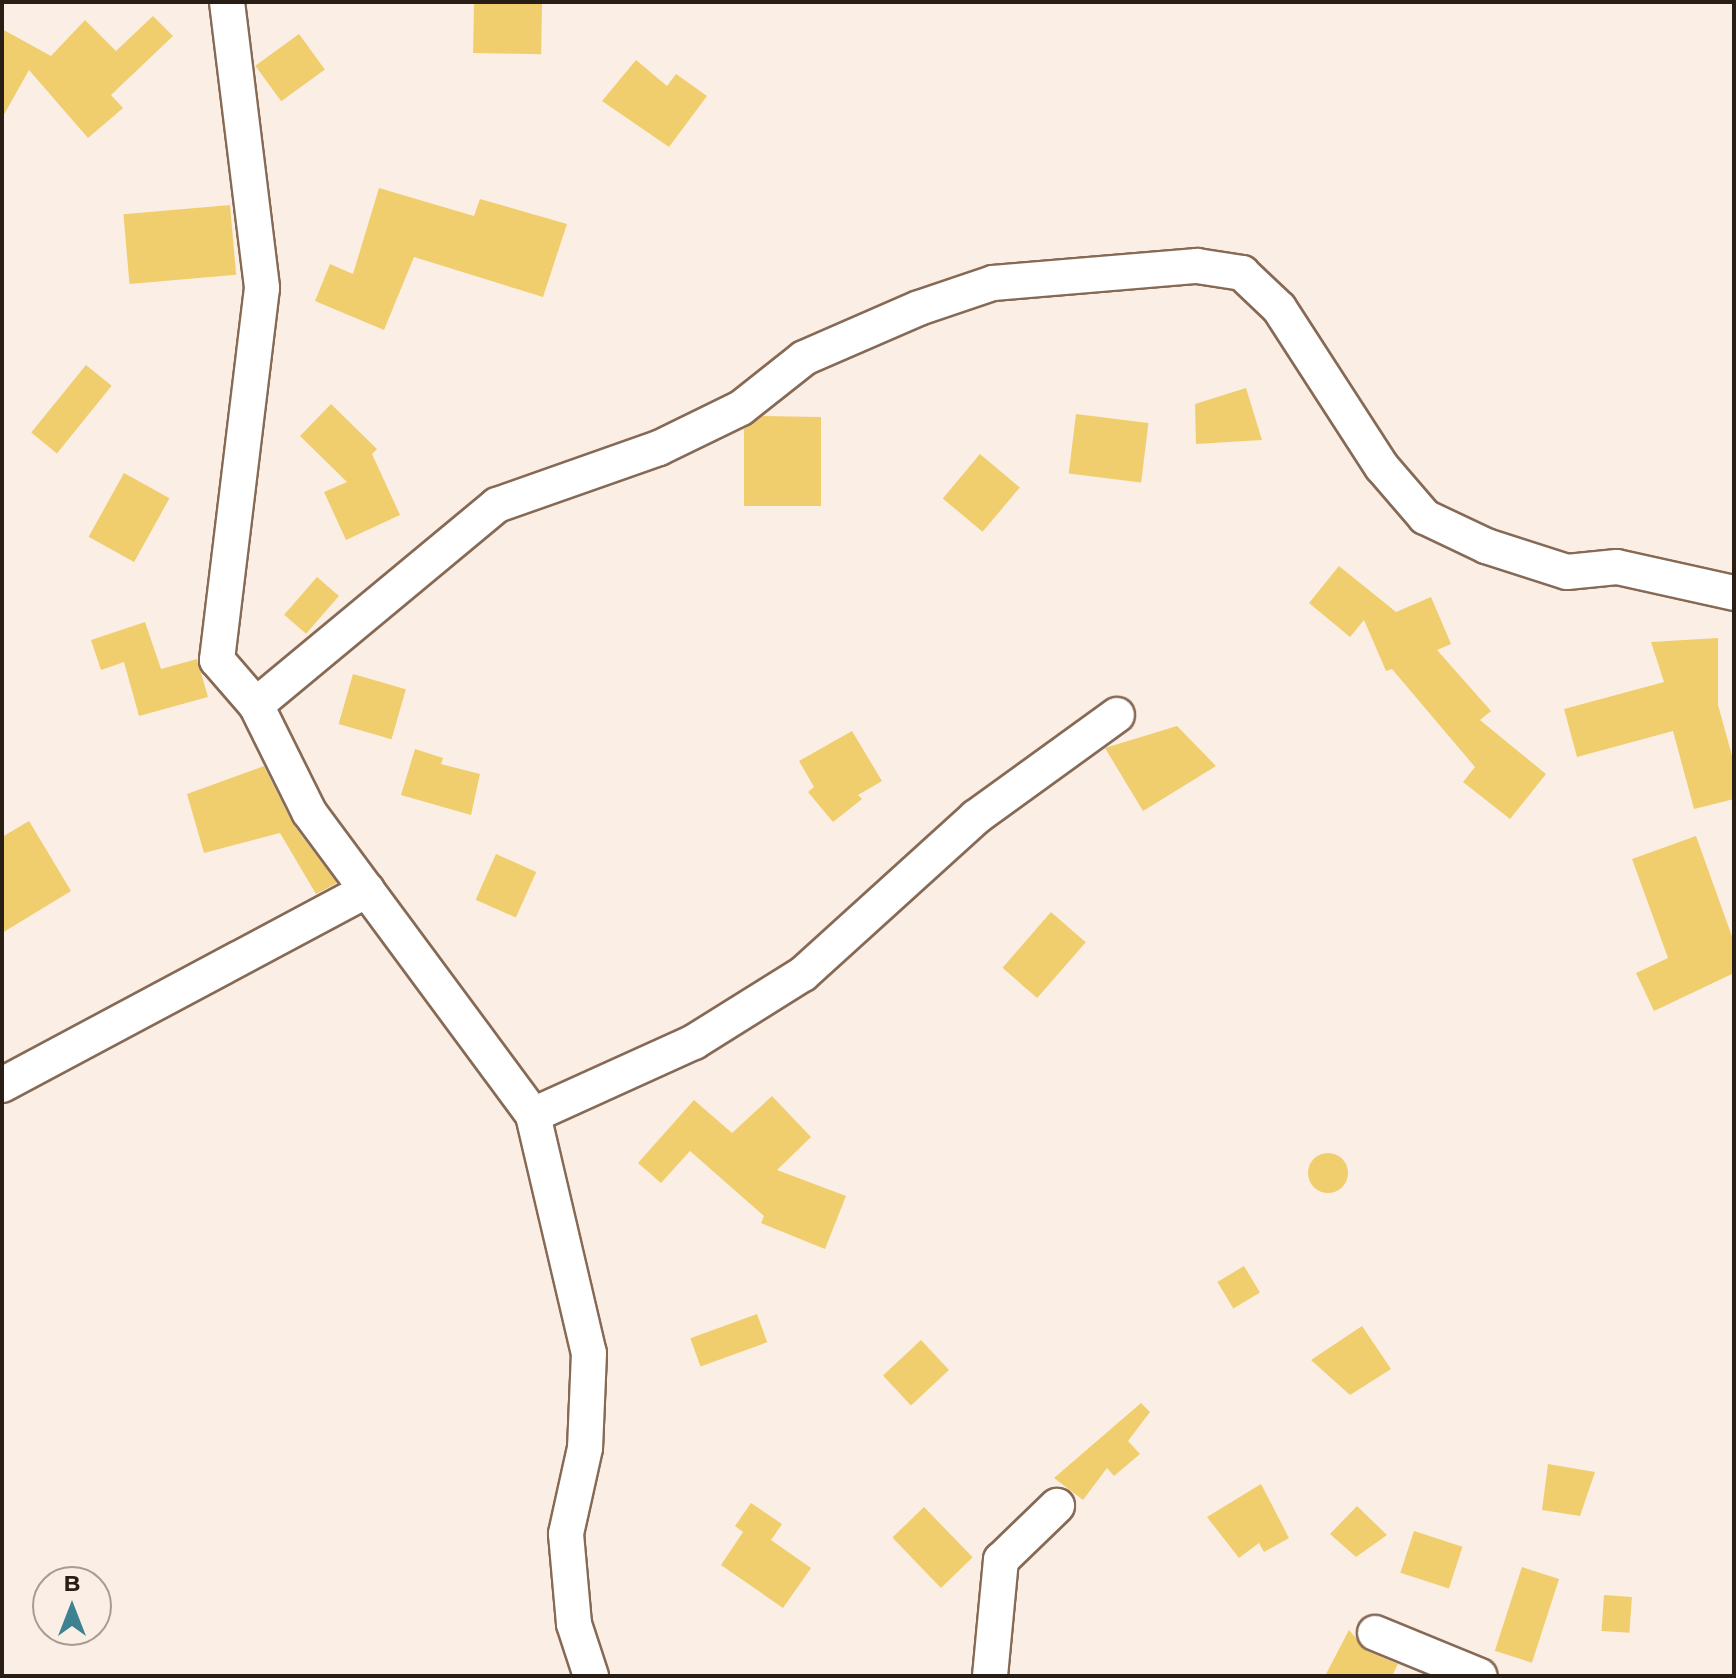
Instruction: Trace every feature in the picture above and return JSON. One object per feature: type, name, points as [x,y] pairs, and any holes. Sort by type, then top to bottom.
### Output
[{"type":"street","points":[[227,2],[262,288],[217,660],[256,705],[309,812],[533,1115],[589,1353],[585,1448],[566,1534],[574,1624],[591,1676]]},
{"type":"street","points":[[256,705],[497,505],[659,448],[741,408],[804,358],[993,283],[1197,266],[1242,273],[1279,308],[1382,467],[1425,517],[1486,546],[1567,572],[1617,567],[1734,593]]},
{"type":"street","points":[[533,1115],[694,1042],[803,974],[976,817],[1117,715]]},
{"type":"street","points":[[2,1085],[367,890]]},
{"type":"street","points":[[990,1676],[1001,1560],[1057,1506]]},
{"type":"street","points":[[1375,1633],[1480,1676]]},
{"type":"building","points":[[474,2],[542,3],[541,54],[473,53]]},
{"type":"building","points":[[153,16],[173,36],[111,95],[123,108],[88,138],[29,70],[2,118],[2,29],[51,56],[85,20],[116,51]]},
{"type":"building","points":[[299,34],[325,70],[281,101],[255,66]]},
{"type":"building","points":[[636,60],[667,86],[676,74],[707,96],[669,147],[602,101]]},
{"type":"building","points":[[379,188],[474,216],[480,199],[567,224],[543,297],[414,257],[384,330],[315,301],[330,264],[353,274]]},
{"type":"building","points":[[230,205],[236,275],[130,284],[123,214]]},
{"type":"building","points":[[86,365],[112,386],[57,453],[31,433]]},
{"type":"building","points":[[1246,388],[1262,440],[1196,444],[1195,404]]},
{"type":"building","points":[[331,404],[377,449],[372,454],[400,515],[346,540],[324,492],[347,482],[300,436]]},
{"type":"building","points":[[1076,414],[1148,423],[1141,482],[1069,474]]},
{"type":"building","points":[[763,416],[821,417],[821,506],[744,506],[744,429]]},
{"type":"building","points":[[980,454],[1020,487],[983,532],[943,498]]},
{"type":"building","points":[[124,473],[169,498],[134,562],[89,537]]},
{"type":"building","points":[[1339,566],[1396,612],[1431,597],[1451,644],[1437,650],[1491,711],[1480,720],[1546,774],[1510,819],[1463,782],[1475,767],[1392,669],[1386,671],[1364,620],[1350,637],[1309,603]]},
{"type":"building","points":[[317,577],[339,596],[306,634],[284,615]]},
{"type":"building","points":[[145,622],[161,669],[197,659],[208,697],[139,716],[124,662],[101,670],[91,640]]},
{"type":"building","points":[[1718,638],[1718,705],[1734,763],[1734,799],[1694,809],[1673,731],[1577,757],[1564,709],[1664,682],[1651,642]]},
{"type":"building","points":[[353,674],[406,689],[392,739],[339,724]]},
{"type":"building","points":[[1177,726],[1216,766],[1143,811],[1105,748]]},
{"type":"building","points":[[852,731],[882,781],[858,795],[862,799],[833,822],[808,792],[814,787],[799,761]]},
{"type":"building","points":[[415,749],[443,758],[441,764],[480,774],[471,815],[401,795]]},
{"type":"building","points":[[264,766],[293,824],[337,883],[316,894],[280,833],[204,853],[187,794]]},
{"type":"building","points":[[29,821],[71,891],[2,933],[2,837]]},
{"type":"building","points":[[1696,836],[1734,942],[1734,973],[1654,1011],[1636,973],[1668,958],[1632,859]]},
{"type":"building","points":[[496,854],[536,872],[516,918],[476,900]]},
{"type":"building","points":[[1051,912],[1086,942],[1037,998],[1002,968]]},
{"type":"building","points":[[772,1096],[811,1137],[777,1170],[846,1196],[825,1249],[761,1223],[764,1216],[690,1151],[661,1183],[638,1163],[694,1100],[732,1133]]},
{"type":"building","points":[[1328,1153],[1342,1159],[1348,1173],[1342,1187],[1328,1193],[1314,1187],[1308,1173],[1314,1159]]},
{"type":"building","points":[[1244,1266],[1260,1293],[1233,1309],[1217,1282]]},
{"type":"building","points":[[757,1314],[767,1342],[701,1366],[690,1338]]},
{"type":"building","points":[[1362,1326],[1391,1369],[1350,1395],[1311,1360]]},
{"type":"building","points":[[921,1340],[949,1370],[911,1405],[883,1375]]},
{"type":"building","points":[[1141,1403],[1150,1412],[1128,1441],[1140,1454],[1114,1476],[1107,1468],[1083,1500],[1054,1478]]},
{"type":"building","points":[[1548,1464],[1595,1472],[1580,1516],[1542,1510]]},
{"type":"building","points":[[1261,1484],[1289,1538],[1264,1552],[1259,1543],[1239,1558],[1207,1517]]},
{"type":"building","points":[[751,1503],[782,1524],[771,1540],[811,1568],[783,1608],[721,1565],[743,1532],[735,1526]]},
{"type":"building","points":[[1357,1506],[1387,1535],[1356,1557],[1330,1534]]},
{"type":"building","points":[[924,1507],[973,1557],[941,1588],[892,1538]]},
{"type":"building","points":[[1414,1531],[1463,1547],[1449,1589],[1400,1573]]},
{"type":"building","points":[[1522,1567],[1559,1579],[1532,1663],[1495,1651]]},
{"type":"building","points":[[1604,1595],[1632,1597],[1629,1633],[1601,1631]]},
{"type":"building","points":[[1349,1630],[1367,1651],[1398,1664],[1392,1676],[1325,1676]]}]
